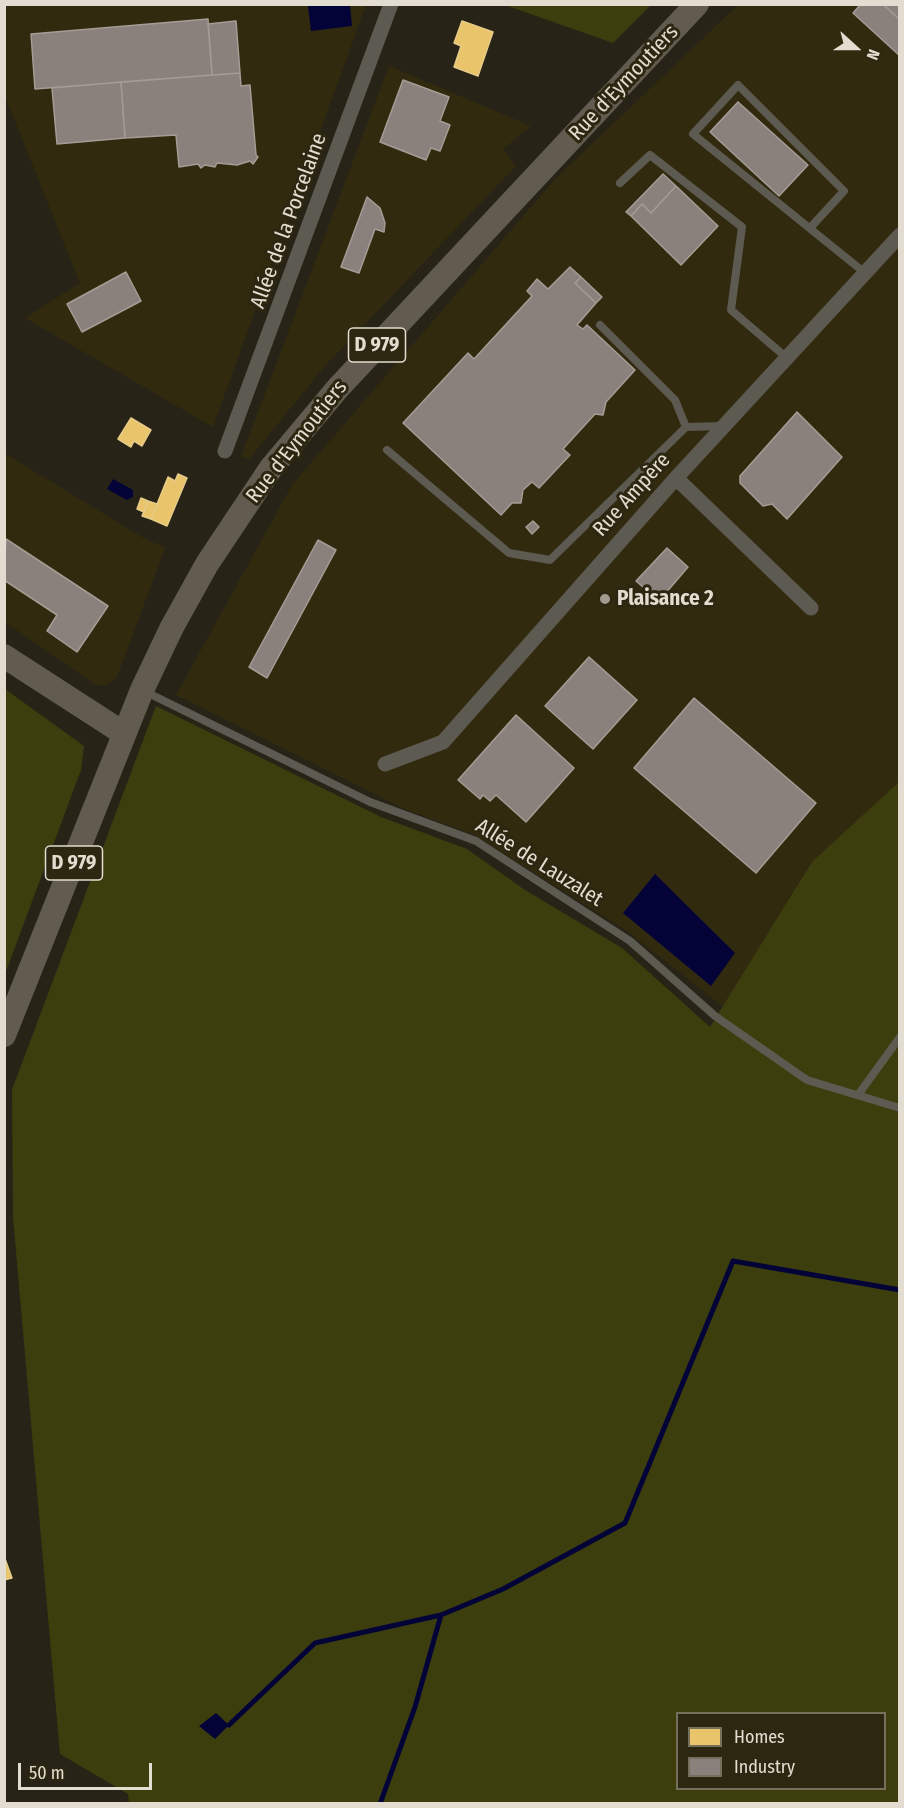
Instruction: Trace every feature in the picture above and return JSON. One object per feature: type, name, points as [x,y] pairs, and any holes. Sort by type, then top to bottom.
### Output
[{"type":"main road","name":"Rue d'Eymoutiers","points":[[123,734],[172,627],[207,564],[272,468],[338,388],[697,4]]},
{"type":"main road","points":[[4,656],[123,734]]},
{"type":"main road","name":"D 979","points":[[4,1035],[71,873],[123,734]]},
{"type":"street","name":"Allée de la Porcelaine","points":[[225,451],[391,4]]},
{"type":"street","name":"Rue Ampère","points":[[385,764],[443,742],[676,478],[900,235]]},
{"type":"street","points":[[676,478],[811,608]]},
{"type":"lane","points":[[810,228],[844,191],[738,85],[693,134],[865,273]]},
{"type":"lane","points":[[620,183],[650,155],[742,227],[731,310],[787,358]]},
{"type":"lane","points":[[600,326],[675,400],[686,426]]},
{"type":"lane","points":[[387,450],[509,553],[550,560],[686,426],[723,426]]},
{"type":"lane","name":"Allée de Lauzalet","points":[[142,690],[370,802],[476,841],[630,941],[715,1016],[807,1080],[900,1108]]},
{"type":"lane","points":[[858,1095],[900,1037]]},
{"type":"shaded area","points":[[651,4],[613,43],[505,5]]},
{"type":"shaded area","points":[[5,5],[366,5],[213,427],[25,318],[80,283],[5,96]]},
{"type":"shaded area","points":[[350,5],[352,26],[311,31],[308,6]]},
{"type":"shaded area","points":[[738,5],[899,5],[899,788],[731,1013],[627,931],[473,834],[407,810],[176,695],[292,485],[555,179]]},
{"type":"shaded area","points":[[389,66],[531,126],[503,149],[516,166],[325,366],[249,459],[241,457]]},
{"type":"shaded area","points":[[4,453],[142,537],[165,548],[117,677],[107,685],[96,685],[5,622]]},
{"type":"shaded area","points":[[113,479],[133,490],[133,497],[127,500],[107,489]]},
{"type":"shaded area","points":[[5,689],[84,746],[81,770],[5,974]]},
{"type":"shaded area","points":[[156,706],[381,817],[467,849],[525,890],[622,948],[710,1027],[812,862],[899,782],[899,1803],[129,1803],[128,1794],[60,1754],[13,1217],[12,1090]]},
{"type":"shaded area","points":[[655,874],[735,953],[711,986],[623,913]]},
{"type":"shaded area","points":[[216,1713],[229,1725],[215,1739],[199,1726]]},
{"type":"building: Homes","points":[[462,21],[493,32],[478,76],[454,67],[461,46],[454,43]]},
{"type":"building: Homes","points":[[131,418],[151,430],[142,446],[134,441],[131,447],[118,439]]},
{"type":"building: Homes","points":[[178,474],[187,478],[167,526],[151,519],[168,477],[175,481]]},
{"type":"building: Homes","points":[[141,498],[148,501],[144,512],[137,509]]},
{"type":"building: Homes","points":[[148,501],[157,504],[151,519],[142,516]]},
{"type":"building: Homes","points":[[4,1556],[12,1578],[4,1580]]},
{"type":"building: Industry","points":[[861,4],[883,4],[900,20],[900,56],[853,13]]},
{"type":"building: Industry","points":[[883,4],[900,4],[900,20]]},
{"type":"building: Industry","points":[[208,19],[212,75],[35,89],[31,34]]},
{"type":"building: Industry","points":[[236,21],[240,73],[212,75],[208,24]]},
{"type":"building: Industry","points":[[240,73],[241,86],[250,85],[258,157],[253,164],[250,161],[237,165],[217,163],[215,167],[205,165],[201,168],[198,164],[179,167],[176,135],[125,138],[121,82]]},
{"type":"building: Industry","points":[[403,80],[449,97],[440,121],[450,125],[440,151],[431,148],[426,160],[380,142]]},
{"type":"building: Industry","points":[[121,82],[125,138],[57,144],[52,88]]},
{"type":"building: Industry","points":[[738,102],[808,165],[779,196],[710,132]]},
{"type":"building: Industry","points":[[663,174],[676,186],[651,213],[642,204],[631,216],[626,212]]},
{"type":"building: Industry","points":[[676,186],[718,226],[681,265],[631,216],[642,204],[651,213]]},
{"type":"building: Industry","points":[[367,197],[380,208],[385,223],[384,232],[375,229],[359,273],[341,267]]},
{"type":"building: Industry","points":[[570,267],[581,277],[575,283],[596,303],[577,325],[583,329],[587,325],[635,370],[606,402],[603,415],[595,414],[563,449],[570,455],[539,488],[532,482],[523,490],[521,503],[512,503],[501,515],[403,423],[468,353],[474,359],[532,296],[527,291],[537,279],[548,289]]},
{"type":"building: Industry","points":[[126,272],[141,301],[82,332],[67,304]]},
{"type":"building: Industry","points":[[581,277],[602,297],[596,303],[575,283]]},
{"type":"building: Industry","points":[[797,412],[842,457],[787,519],[772,504],[763,506],[740,483],[740,476]]},
{"type":"building: Industry","points":[[533,521],[539,527],[532,534],[526,527]]},
{"type":"building: Industry","points":[[6,539],[108,606],[77,652],[47,631],[57,615],[4,580]]},
{"type":"building: Industry","points":[[318,540],[336,550],[267,678],[249,667]]},
{"type":"building: Industry","points":[[667,548],[688,567],[659,601],[636,581]]},
{"type":"building: Industry","points":[[589,657],[637,700],[593,749],[545,706]]},
{"type":"building: Industry","points":[[694,698],[816,803],[756,873],[634,768]]},
{"type":"building: Industry","points":[[516,715],[574,768],[526,822],[496,795],[490,801],[483,795],[480,799],[458,780]]},
{"type":"waterway","points":[[380,1804],[415,1707],[441,1615],[503,1589],[625,1523],[733,1261],[900,1290]]},
{"type":"waterway","points":[[229,1725],[315,1643],[441,1615]]},
{"type":"place","name":"Plaisance 2","points":[[605,599]]}]
